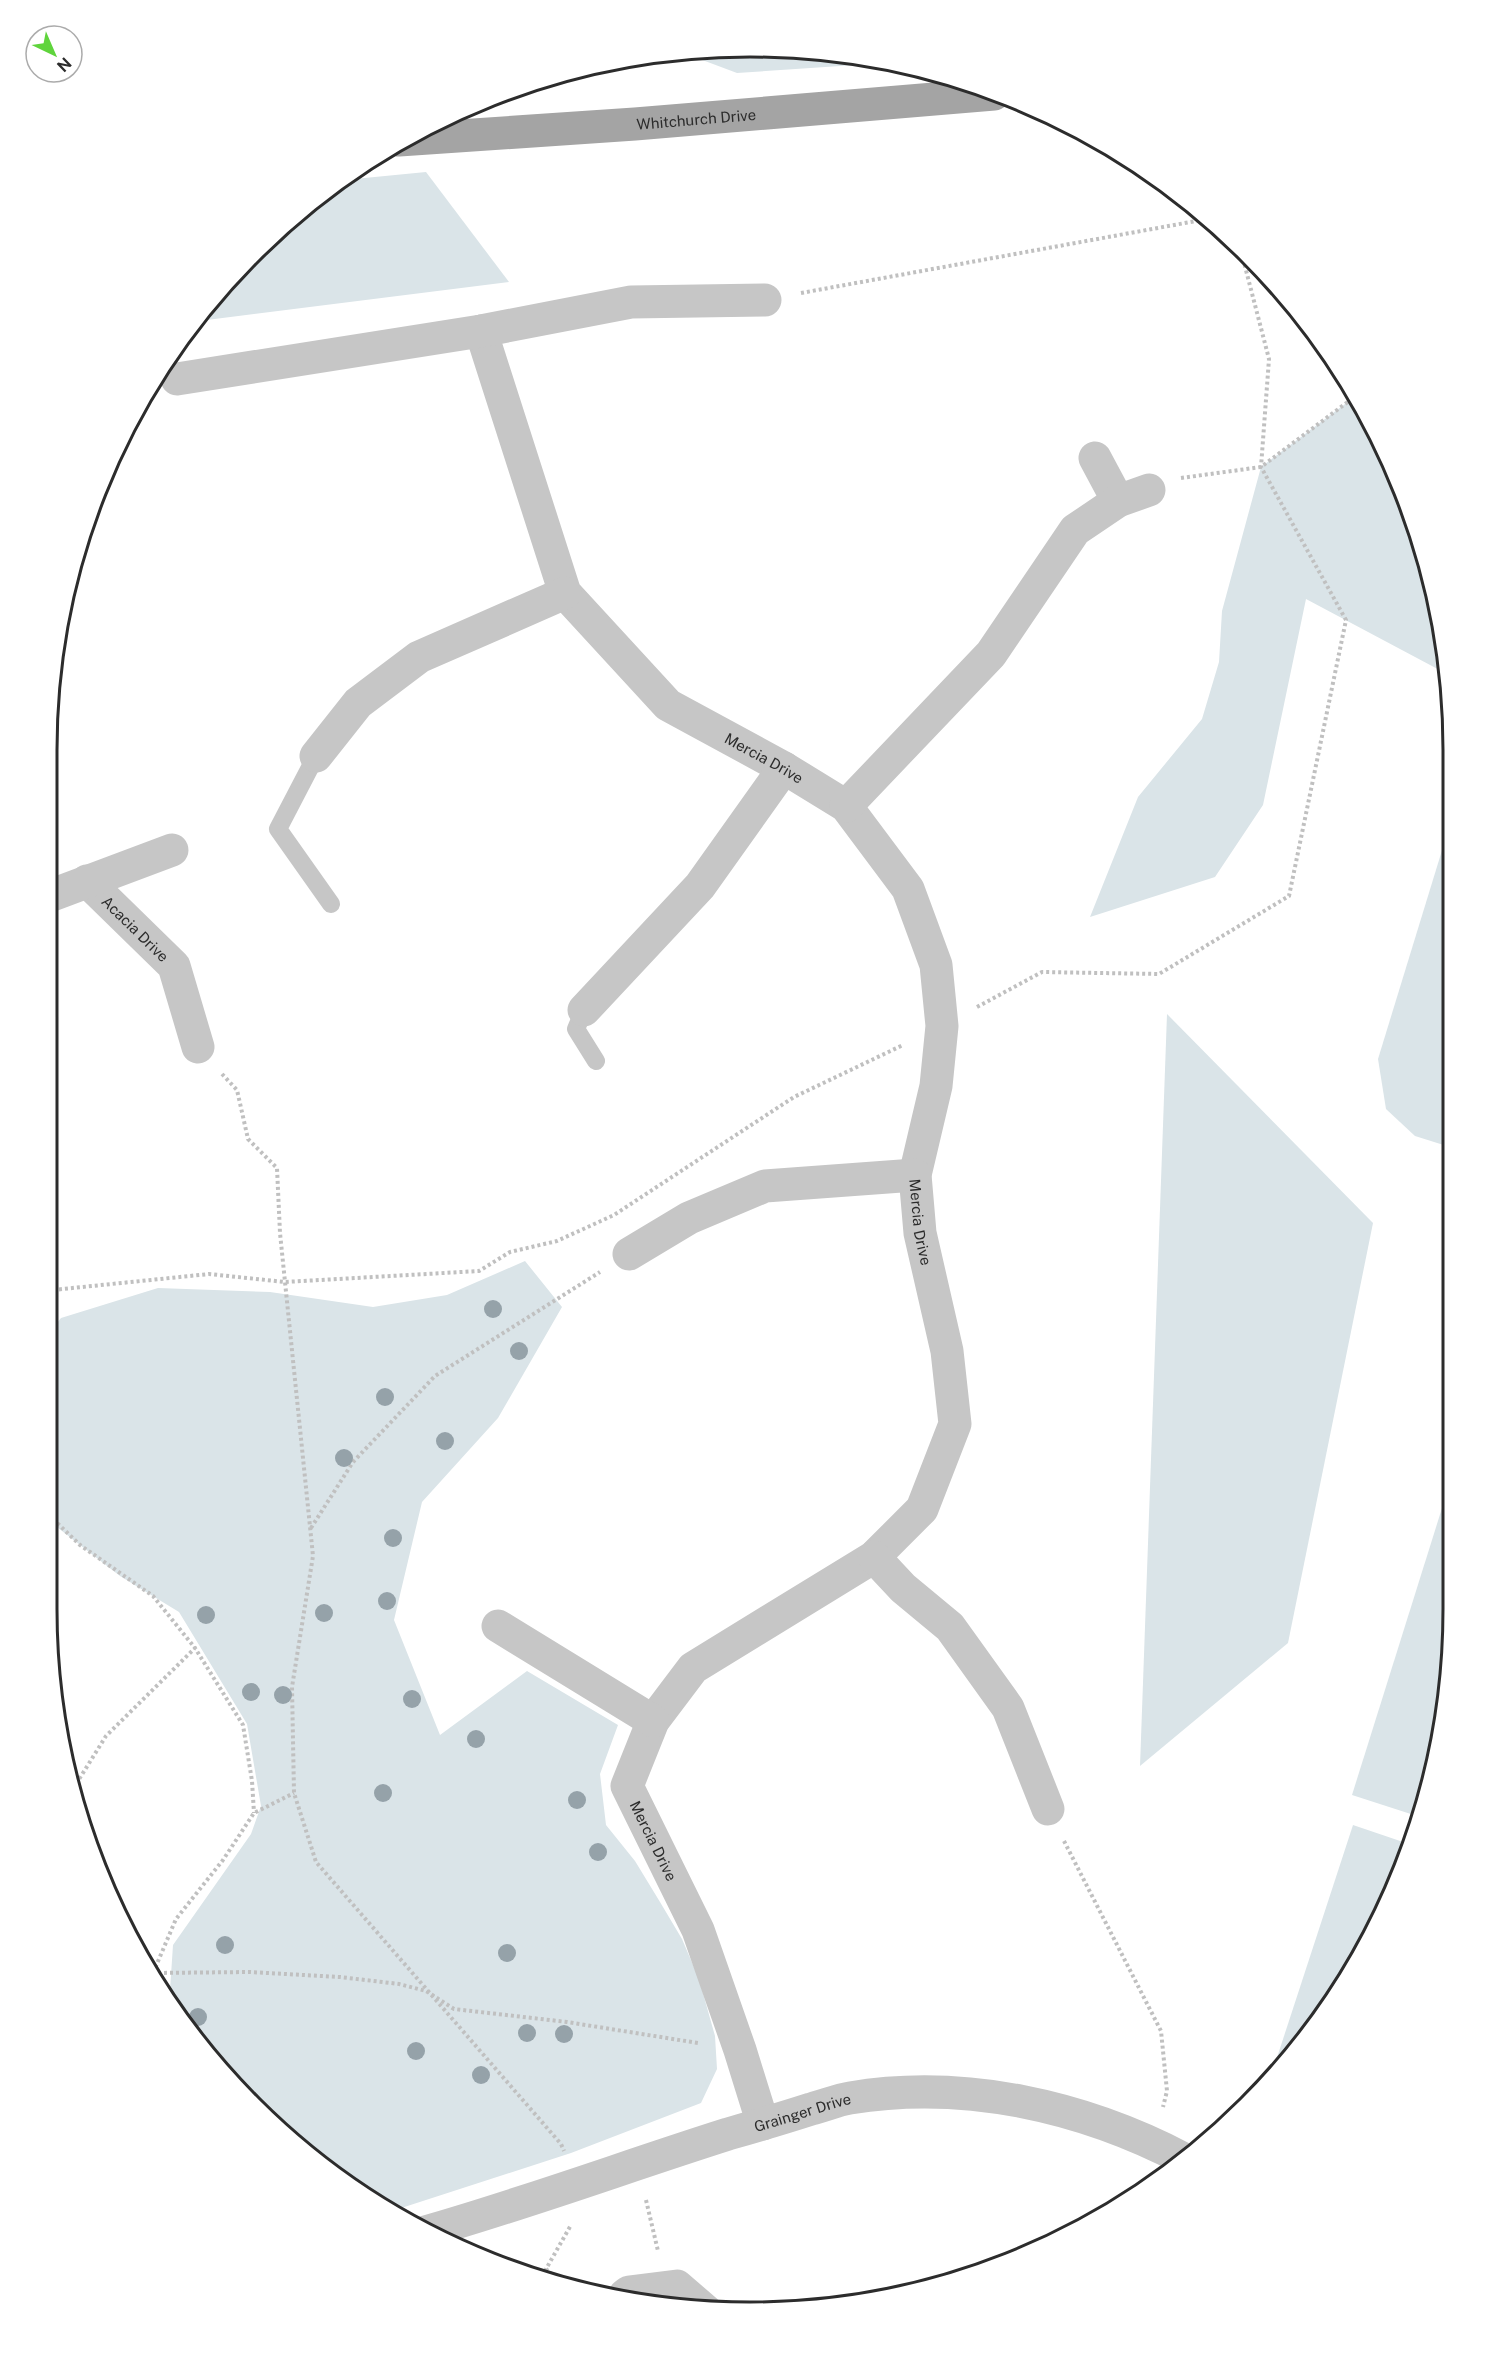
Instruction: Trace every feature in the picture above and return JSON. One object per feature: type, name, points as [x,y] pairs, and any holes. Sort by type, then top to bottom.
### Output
[{"type":"main road","name":"Whitchurch Drive","points":[[425,138],[977,95]]},
{"type":"street","points":[[177,379],[482,330],[631,302],[765,300]]},
{"type":"street","name":"Mercia Drive","points":[[482,330],[565,593],[668,705],[784,768],[846,806],[908,889],[936,965],[942,1026],[936,1086],[915,1175],[920,1233],[947,1351],[955,1424],[922,1509],[874,1557],[693,1668],[653,1721],[627,1786],[698,1930],[763,2124]]},
{"type":"street","points":[[1095,458],[1118,501]]},
{"type":"street","points":[[846,806],[991,654],[1075,530],[1118,501],[1149,490]]},
{"type":"street","points":[[316,756],[358,703],[419,657],[565,593]]},
{"type":"street","points":[[584,1010],[700,886],[784,768]]},
{"type":"street","name":"Acacia Drive","points":[[57,892],[172,850]]},
{"type":"street","name":"Acacia Drive","points":[[87,881],[174,966],[198,1047]]},
{"type":"street","points":[[629,1254],[688,1218],[765,1186],[915,1175]]},
{"type":"street","points":[[874,1557],[903,1588],[950,1627],[1008,1708],[1048,1809]]},
{"type":"street","points":[[498,1626],[653,1721]]},
{"type":"street","name":"Grainger Drive","points":[[438,2228],[637,2163],[849,2098],[930,2091],[1006,2097],[1100,2122],[1152,2142],[1177,2155]]},
{"type":"street","points":[[632,2292],[677,2286],[693,2300]]},
{"type":"lane","points":[[316,756],[278,829],[331,904]]},
{"type":"lane","points":[[584,1010],[576,1029],[596,1061]]},
{"type":"path","points":[[765,300],[1197,221]]},
{"type":"path","points":[[57,1289],[209,1274],[285,1282],[479,1270],[510,1252],[557,1241],[614,1215],[794,1097],[942,1026],[1042,972],[1159,974],[1289,896],[1346,620],[1261,467],[1269,359],[1245,265]]},
{"type":"path","points":[[1149,490],[1162,480],[1261,467],[1348,401]]},
{"type":"path","points":[[198,1047],[237,1090],[248,1139],[277,1168],[285,1282],[313,1556],[292,1687],[294,1793],[316,1862],[561,2144],[576,2183],[572,2223],[547,2271]]},
{"type":"path","points":[[311,1528],[353,1462],[435,1376],[629,1254]]},
{"type":"path","points":[[57,1524],[80,1545],[153,1596],[195,1647],[243,1725],[252,1782],[254,1813]]},
{"type":"path","points":[[79,1779],[105,1736],[195,1647]]},
{"type":"path","points":[[156,1965],[176,1919],[223,1860],[254,1813],[294,1793]]},
{"type":"path","points":[[1048,1809],[1161,2031],[1167,2091],[1152,2142]]},
{"type":"path","points":[[161,1974],[250,1972],[340,1977],[399,1984],[426,1991],[454,2009],[567,2022],[740,2050]]},
{"type":"path","points":[[637,2163],[667,2287]]},
{"type":"shaded area","points":[[795,58],[854,65],[737,73],[699,59]]},
{"type":"shaded area","points":[[426,172],[509,282],[207,320],[260,260],[293,229],[358,179]]},
{"type":"shaded area","points":[[1348,401],[1372,443],[1406,527],[1430,615],[1438,669],[1306,599],[1263,805],[1215,877],[1090,917],[1138,797],[1202,719],[1219,662],[1222,611],[1261,467]]},
{"type":"shaded area","points":[[1443,847],[1443,1145],[1415,1136],[1386,1109],[1378,1059]]},
{"type":"shaded area","points":[[1167,1014],[1373,1223],[1288,1643],[1140,1766]]},
{"type":"shaded area","points":[[525,1261],[562,1307],[498,1418],[422,1502],[394,1620],[440,1735],[527,1671],[618,1725],[600,1774],[606,1825],[635,1861],[682,1939],[699,1979],[715,2036],[717,2069],[701,2103],[571,2153],[401,2208],[328,2159],[260,2099],[200,2031],[170,1988],[173,1945],[251,1834],[261,1806],[247,1724],[179,1612],[120,1576],[57,1527],[57,1323],[61,1318],[158,1288],[270,1292],[373,1307],[447,1295]]},
{"type":"shaded area","points":[[1443,1505],[1442,1654],[1430,1744],[1411,1814],[1352,1795]]},
{"type":"shaded area","points":[[1353,1825],[1402,1842],[1372,1916],[1350,1956],[1300,2031],[1276,2060]]}]
